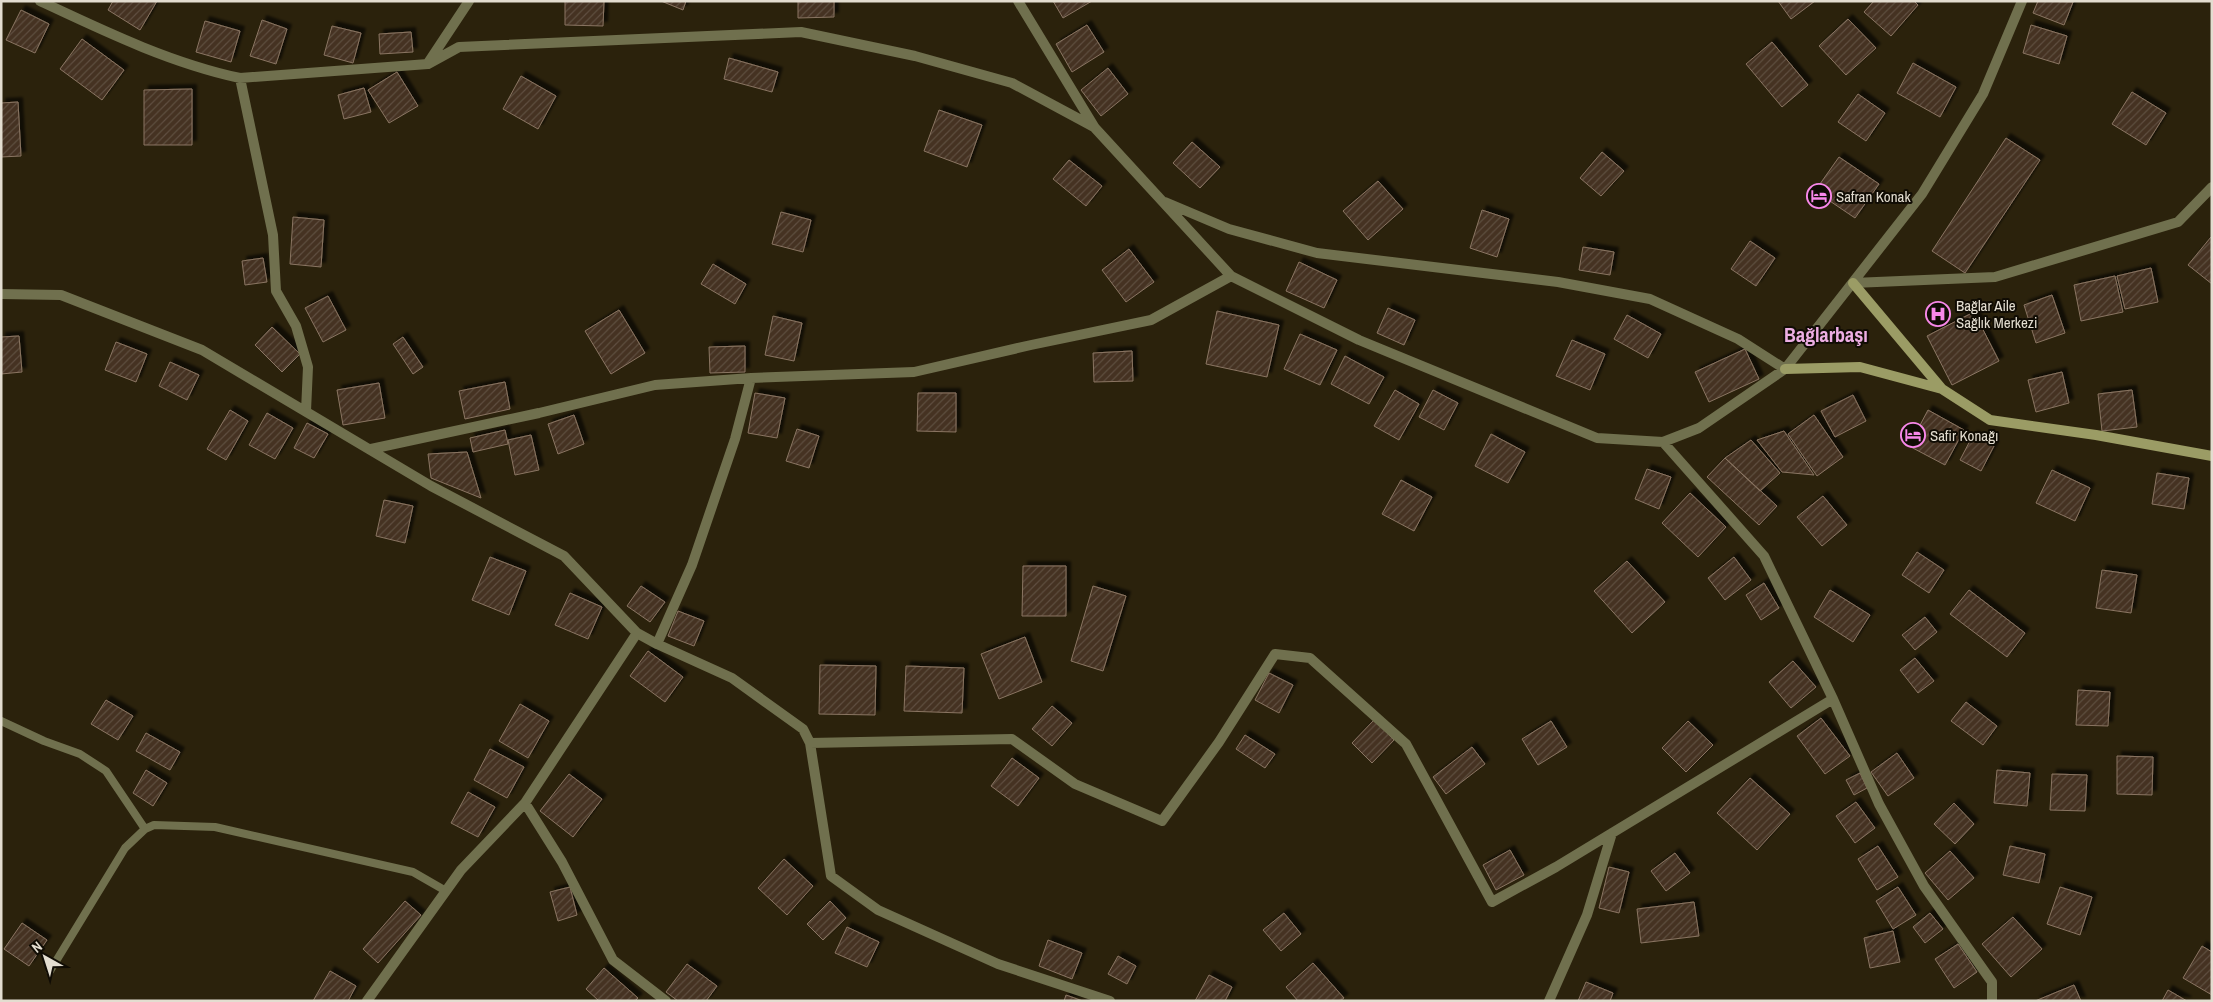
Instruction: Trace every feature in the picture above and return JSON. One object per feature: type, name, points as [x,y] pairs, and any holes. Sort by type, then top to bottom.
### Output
[{"type":"street","points":[[40,1],[125,40],[218,73],[240,78],[428,64],[459,47],[801,32],[915,56],[1012,83],[1096,128]]},
{"type":"street","points":[[428,64],[469,1]]},
{"type":"street","points":[[1018,1],[1096,128],[1231,276],[1359,340],[1598,438],[1663,442],[1699,428],[1785,369],[1922,194],[1978,102],[2022,1]]},
{"type":"street","points":[[240,78],[272,235],[276,291],[296,326],[308,367],[306,411]]},
{"type":"street","points":[[1853,283],[1995,277],[2178,222],[2212,187]]},
{"type":"street","points":[[1162,201],[1229,229],[1317,253],[1558,282],[1650,298],[1738,339],[1785,369],[1860,367],[1942,390],[1990,420],[2096,435],[2212,456]]},
{"type":"street","points":[[371,449],[539,413],[655,385],[751,378],[914,372],[1151,320],[1231,276]]},
{"type":"street","points":[[1853,283],[1942,390]]},
{"type":"street","points":[[1,294],[61,295],[202,350],[431,486],[564,556],[637,633],[732,678],[803,729],[810,743],[831,876],[878,910],[998,964],[1110,1001]]},
{"type":"street","points":[[657,644],[692,565],[735,439],[751,378]]},
{"type":"street","points":[[1663,442],[1764,556],[1833,699],[1879,804],[1924,886],[1992,982],[1992,1001]]},
{"type":"street","points":[[367,1001],[461,870],[525,803],[637,633]]},
{"type":"street","points":[[810,743],[1012,738],[1075,784],[1162,821],[1219,742],[1275,654],[1310,658],[1406,744],[1492,902],[1556,867],[1833,699]]},
{"type":"street","points":[[525,803],[562,862],[613,960],[666,1001]]},
{"type":"street","points":[[1549,1001],[1587,915],[1612,833]]},
{"type":"lane","points":[[1,721],[44,741],[80,754],[106,771],[145,829]]},
{"type":"lane","points":[[50,972],[125,848],[145,829],[154,825],[215,827],[413,872],[446,891]]},
{"type":"building","points":[[113,1],[157,1],[140,30],[108,10]]},
{"type":"building","points":[[565,1],[604,1],[603,26],[565,25]]},
{"type":"building","points":[[661,1],[686,1],[683,10]]},
{"type":"building","points":[[798,1],[834,1],[834,17],[798,18]]},
{"type":"building","points":[[1053,1],[1092,1],[1063,18]]},
{"type":"building","points":[[1778,1],[1815,1],[1791,19]]},
{"type":"building","points":[[1874,1],[1914,1],[1918,5],[1891,36],[1864,12]]},
{"type":"building","points":[[2038,1],[2073,2],[2064,25],[2033,13]]},
{"type":"building","points":[[21,10],[49,24],[35,53],[6,40]]},
{"type":"building","points":[[1848,19],[1876,48],[1846,75],[1819,46]]},
{"type":"building","points":[[262,20],[287,29],[276,64],[250,56]]},
{"type":"building","points":[[205,21],[240,31],[231,62],[196,52]]},
{"type":"building","points":[[1087,25],[1104,52],[1072,72],[1056,44]]},
{"type":"building","points":[[2031,25],[2067,36],[2059,64],[2023,53]]},
{"type":"building","points":[[332,26],[361,33],[353,63],[324,55]]},
{"type":"building","points":[[411,32],[413,52],[380,54],[379,34]]},
{"type":"building","points":[[82,39],[124,70],[102,100],[60,69]]},
{"type":"building","points":[[1772,42],[1808,85],[1782,107],[1746,64]]},
{"type":"building","points":[[729,58],[778,72],[772,92],[724,79]]},
{"type":"building","points":[[1913,63],[1956,87],[1940,117],[1897,93]]},
{"type":"building","points":[[1108,68],[1128,94],[1101,116],[1081,90]]},
{"type":"building","points":[[397,72],[418,106],[389,123],[368,90]]},
{"type":"building","points":[[521,76],[556,96],[538,129],[503,109]]},
{"type":"building","points":[[364,88],[371,112],[344,119],[338,95]]},
{"type":"building","points":[[192,89],[192,145],[144,145],[144,90]]},
{"type":"building","points":[[2132,92],[2166,113],[2146,145],[2112,124]]},
{"type":"building","points":[[1858,94],[1885,113],[1866,141],[1838,122]]},
{"type":"building","points":[[18,102],[21,156],[1,157],[1,103]]},
{"type":"building","points":[[939,110],[982,125],[967,167],[924,151]]},
{"type":"building","points":[[2006,138],[2040,160],[1965,273],[1932,251]]},
{"type":"building","points":[[1192,142],[1220,167],[1200,188],[1173,163]]},
{"type":"building","points":[[1602,152],[1624,171],[1601,196],[1580,178]]},
{"type":"building","points":[[1839,157],[1879,184],[1855,218],[1815,191]]},
{"type":"building","points":[[1069,160],[1102,186],[1086,206],[1053,179]]},
{"type":"building","points":[[1378,181],[1403,209],[1368,240],[1343,211]]},
{"type":"building","points":[[1482,210],[1509,219],[1497,257],[1470,248]]},
{"type":"building","points":[[781,212],[811,220],[803,252],[772,244]]},
{"type":"building","points":[[293,217],[324,220],[321,267],[290,264]]},
{"type":"building","points":[[2212,238],[2212,284],[2188,265]]},
{"type":"building","points":[[1750,241],[1775,258],[1756,286],[1731,269]]},
{"type":"building","points":[[1583,247],[1614,252],[1610,275],[1579,270]]},
{"type":"building","points":[[1129,249],[1154,282],[1126,302],[1102,270]]},
{"type":"building","points":[[263,258],[267,282],[245,285],[242,261]]},
{"type":"building","points":[[1299,262],[1337,280],[1324,308],[1286,291]]},
{"type":"building","points":[[713,264],[746,284],[735,304],[701,284]]},
{"type":"building","points":[[2151,268],[2158,302],[2125,309],[2117,276]]},
{"type":"building","points":[[2115,276],[2123,312],[2081,321],[2074,285]]},
{"type":"building","points":[[2052,295],[2065,333],[2036,343],[2024,305]]},
{"type":"building","points":[[328,296],[346,330],[323,342],[305,308]]},
{"type":"building","points":[[1388,308],[1415,320],[1404,345],[1377,333]]},
{"type":"building","points":[[619,310],[645,353],[611,374],[585,331]]},
{"type":"building","points":[[1217,311],[1279,325],[1267,377],[1206,364]]},
{"type":"building","points":[[1974,312],[1999,361],[1952,385],[1927,336]]},
{"type":"building","points":[[1627,315],[1661,334],[1648,358],[1614,339]]},
{"type":"building","points":[[773,316],[802,323],[794,361],[765,355]]},
{"type":"building","points":[[272,327],[300,354],[282,372],[255,345]]},
{"type":"building","points":[[1300,334],[1337,350],[1320,385],[1284,369]]},
{"type":"building","points":[[19,336],[22,372],[1,374],[1,337]]},
{"type":"building","points":[[403,337],[423,367],[413,374],[393,344]]},
{"type":"building","points":[[1572,340],[1605,354],[1590,390],[1556,376]]},
{"type":"building","points":[[116,342],[147,354],[136,382],[105,370]]},
{"type":"building","points":[[745,346],[745,372],[710,373],[709,347]]},
{"type":"building","points":[[1745,349],[1759,379],[1709,402],[1695,372]]},
{"type":"building","points":[[1132,351],[1133,381],[1094,382],[1093,353]]},
{"type":"building","points":[[1345,356],[1384,377],[1369,404],[1331,384]]},
{"type":"building","points":[[170,362],[199,375],[187,400],[159,386]]},
{"type":"building","points":[[2062,372],[2069,403],[2036,412],[2028,380]]},
{"type":"building","points":[[505,382],[510,409],[465,419],[459,391]]},
{"type":"building","points":[[379,383],[385,418],[343,425],[337,390]]},
{"type":"building","points":[[1395,390],[1419,404],[1399,440],[1374,426]]},
{"type":"building","points":[[1433,390],[1458,403],[1444,430],[1419,417]]},
{"type":"building","points":[[2132,390],[2137,427],[2102,431],[2098,394]]},
{"type":"building","points":[[755,393],[785,398],[777,438],[748,433]]},
{"type":"building","points":[[918,393],[956,393],[956,432],[917,431]]},
{"type":"building","points":[[1853,395],[1866,421],[1835,437],[1821,411]]},
{"type":"building","points":[[230,410],[248,421],[226,460],[207,449]]},
{"type":"building","points":[[1928,410],[1964,430],[1945,465],[1909,446]]},
{"type":"building","points":[[267,413],[293,428],[275,459],[249,445]]},
{"type":"building","points":[[574,415],[584,444],[558,454],[548,424]]},
{"type":"building","points":[[1814,415],[1843,457],[1817,476],[1788,434]]},
{"type":"building","points":[[307,423],[328,434],[314,458],[294,448]]},
{"type":"building","points":[[797,429],[819,436],[809,468],[786,461]]},
{"type":"building","points":[[505,430],[508,444],[473,452],[470,438]]},
{"type":"building","points":[[1784,431],[1814,475],[1782,472],[1757,440]]},
{"type":"building","points":[[1491,434],[1525,452],[1508,483],[1475,466]]},
{"type":"building","points":[[531,435],[539,470],[515,475],[508,440]]},
{"type":"building","points":[[1973,435],[1994,446],[1981,471],[1960,460]]},
{"type":"building","points":[[1751,440],[1780,473],[1760,491],[1725,458]]},
{"type":"building","points":[[467,452],[481,498],[431,478],[428,454]]},
{"type":"building","points":[[1725,458],[1777,506],[1759,525],[1707,477]]},
{"type":"building","points":[[1647,469],[1671,477],[1659,509],[1635,499]]},
{"type":"building","points":[[2052,470],[2090,488],[2075,521],[2036,503]]},
{"type":"building","points":[[2157,473],[2189,478],[2184,509],[2152,504]]},
{"type":"building","points":[[1401,480],[1432,497],[1414,531],[1382,514]]},
{"type":"building","points":[[1690,493],[1726,527],[1698,557],[1662,523]]},
{"type":"building","points":[[1823,496],[1847,525],[1822,546],[1797,517]]},
{"type":"building","points":[[384,500],[413,506],[405,543],[376,536]]},
{"type":"building","points":[[1917,552],[1944,570],[1929,593],[1902,575]]},
{"type":"building","points":[[490,557],[526,571],[509,615],[472,600]]},
{"type":"building","points":[[1734,557],[1751,580],[1725,600],[1708,578]]},
{"type":"building","points":[[1627,561],[1665,602],[1632,633],[1594,591]]},
{"type":"building","points":[[1023,566],[1066,566],[1066,616],[1022,616]]},
{"type":"building","points":[[2102,570],[2137,575],[2131,613],[2096,608]]},
{"type":"building","points":[[1764,583],[1779,608],[1761,620],[1746,595]]},
{"type":"building","points":[[641,586],[665,602],[650,622],[627,606]]},
{"type":"building","points":[[1093,586],[1126,596],[1103,671],[1071,661]]},
{"type":"building","points":[[1830,590],[1870,615],[1853,642],[1814,617]]},
{"type":"building","points":[[1969,590],[2025,633],[2007,657],[1950,614]]},
{"type":"building","points":[[570,593],[602,607],[588,639],[555,625]]},
{"type":"building","points":[[678,611],[704,621],[694,646],[668,636]]},
{"type":"building","points":[[1925,617],[1937,632],[1915,650],[1902,635]]},
{"type":"building","points":[[1025,637],[1042,682],[999,699],[981,654]]},
{"type":"building","points":[[648,651],[683,677],[665,702],[630,676]]},
{"type":"building","points":[[1915,658],[1934,681],[1918,693],[1900,670]]},
{"type":"building","points":[[1793,661],[1816,687],[1791,708],[1769,682]]},
{"type":"building","points":[[820,665],[876,666],[875,715],[819,714]]},
{"type":"building","points":[[906,666],[964,668],[962,713],[904,711]]},
{"type":"building","points":[[1269,673],[1293,685],[1279,713],[1255,700]]},
{"type":"building","points":[[2078,690],[2110,692],[2108,726],[2076,725]]},
{"type":"building","points":[[106,700],[133,716],[118,740],[91,724]]},
{"type":"building","points":[[1966,702],[1997,726],[1983,745],[1951,721]]},
{"type":"building","points":[[520,704],[549,721],[528,758],[499,741]]},
{"type":"building","points":[[1052,706],[1072,723],[1052,746],[1032,729]]},
{"type":"building","points":[[1821,718],[1850,756],[1825,774],[1797,736]]},
{"type":"building","points":[[1374,720],[1394,740],[1372,763],[1352,743]]},
{"type":"building","points":[[1551,721],[1567,747],[1538,765],[1522,739]]},
{"type":"building","points":[[1688,721],[1713,745],[1686,772],[1662,748]]},
{"type":"building","points":[[146,733],[180,752],[170,770],[136,751]]},
{"type":"building","points":[[1245,735],[1275,754],[1265,768],[1236,749]]},
{"type":"building","points":[[1472,747],[1485,764],[1446,794],[1433,777]]},
{"type":"building","points":[[490,749],[524,767],[507,798],[474,780]]},
{"type":"building","points":[[1897,753],[1914,778],[1888,796],[1871,772]]},
{"type":"building","points":[[2117,756],[2153,757],[2152,795],[2117,794]]},
{"type":"building","points":[[1012,758],[1039,778],[1018,806],[991,786]]},
{"type":"building","points":[[146,770],[167,783],[153,806],[133,793]]},
{"type":"building","points":[[1997,770],[2030,773],[2027,806],[1994,803]]},
{"type":"building","points":[[1860,773],[1867,788],[1854,795],[1846,780]]},
{"type":"building","points":[[569,774],[602,799],[573,837],[540,811]]},
{"type":"building","points":[[2052,774],[2087,775],[2085,811],[2050,810]]},
{"type":"building","points":[[1750,778],[1790,814],[1757,850],[1717,813]]},
{"type":"building","points":[[468,792],[495,807],[478,837],[451,823]]},
{"type":"building","points":[[1856,802],[1875,828],[1855,843],[1836,816]]},
{"type":"building","points":[[1954,803],[1974,824],[1955,844],[1934,824]]},
{"type":"building","points":[[1878,846],[1898,877],[1877,890],[1858,859]]},
{"type":"building","points":[[2010,846],[2045,854],[2039,883],[2003,875]]},
{"type":"building","points":[[1510,850],[1524,875],[1496,890],[1483,865]]},
{"type":"building","points":[[1950,851],[1974,878],[1948,900],[1925,873]]},
{"type":"building","points":[[1675,853],[1690,873],[1666,891],[1651,871]]},
{"type":"building","points":[[784,859],[813,886],[787,915],[758,888]]},
{"type":"building","points":[[1609,867],[1629,872],[1619,913],[1599,908]]},
{"type":"building","points":[[570,887],[577,915],[558,921],[550,892]]},
{"type":"building","points":[[1898,887],[1916,915],[1893,929],[1876,901]]},
{"type":"building","points":[[2060,887],[2092,897],[2080,935],[2047,924]]},
{"type":"building","points":[[405,901],[421,915],[378,963],[363,949]]},
{"type":"building","points":[[830,901],[846,918],[823,940],[807,924]]},
{"type":"building","points":[[1694,902],[1699,936],[1641,943],[1637,909]]},
{"type":"building","points":[[1284,913],[1301,934],[1281,951],[1263,930]]},
{"type":"building","points":[[1930,913],[1943,929],[1925,943],[1913,927]]},
{"type":"building","points":[[2013,917],[2042,949],[2011,977],[1982,944]]},
{"type":"building","points":[[22,923],[47,940],[29,966],[4,949]]},
{"type":"building","points":[[847,927],[879,942],[867,967],[835,953]]},
{"type":"building","points":[[1893,931],[1900,962],[1870,968],[1864,938]]},
{"type":"building","points":[[1048,940],[1082,953],[1072,979],[1039,966]]},
{"type":"building","points":[[1958,944],[1977,972],[1954,988],[1935,959]]},
{"type":"building","points":[[2202,946],[2212,952],[2212,995],[2183,978]]},
{"type":"building","points":[[1118,956],[1136,966],[1127,984],[1108,974]]},
{"type":"building","points":[[1313,963],[1344,998],[1340,1001],[1298,1001],[1286,987]]},
{"type":"building","points":[[687,964],[717,986],[706,1001],[678,1001],[666,992]]},
{"type":"building","points":[[604,968],[638,998],[635,1001],[599,1001],[586,989]]},
{"type":"building","points":[[330,971],[356,986],[348,1001],[313,1001]]},
{"type":"building","points":[[1209,975],[1232,987],[1225,1001],[1195,1001]]},
{"type":"building","points":[[1586,982],[1613,993],[1610,1001],[1578,1001]]},
{"type":"building","points":[[2074,985],[2081,1001],[2035,1001]]},
{"type":"building","points":[[2168,990],[2187,1001],[2162,1001]]},
{"type":"building","points":[[1066,995],[1083,1001],[1064,1001]]},
{"type":"place","name":"Safran Konak","points":[[1819,196]]},
{"type":"place","name":"Bağlar Aile Sağlık Merkezi","points":[[1938,314]]},
{"type":"place","name":"Safir Konağı","points":[[1913,435]]},
{"type":"district","name":"Bağlarbaşı","points":[[1826,334]]}]
